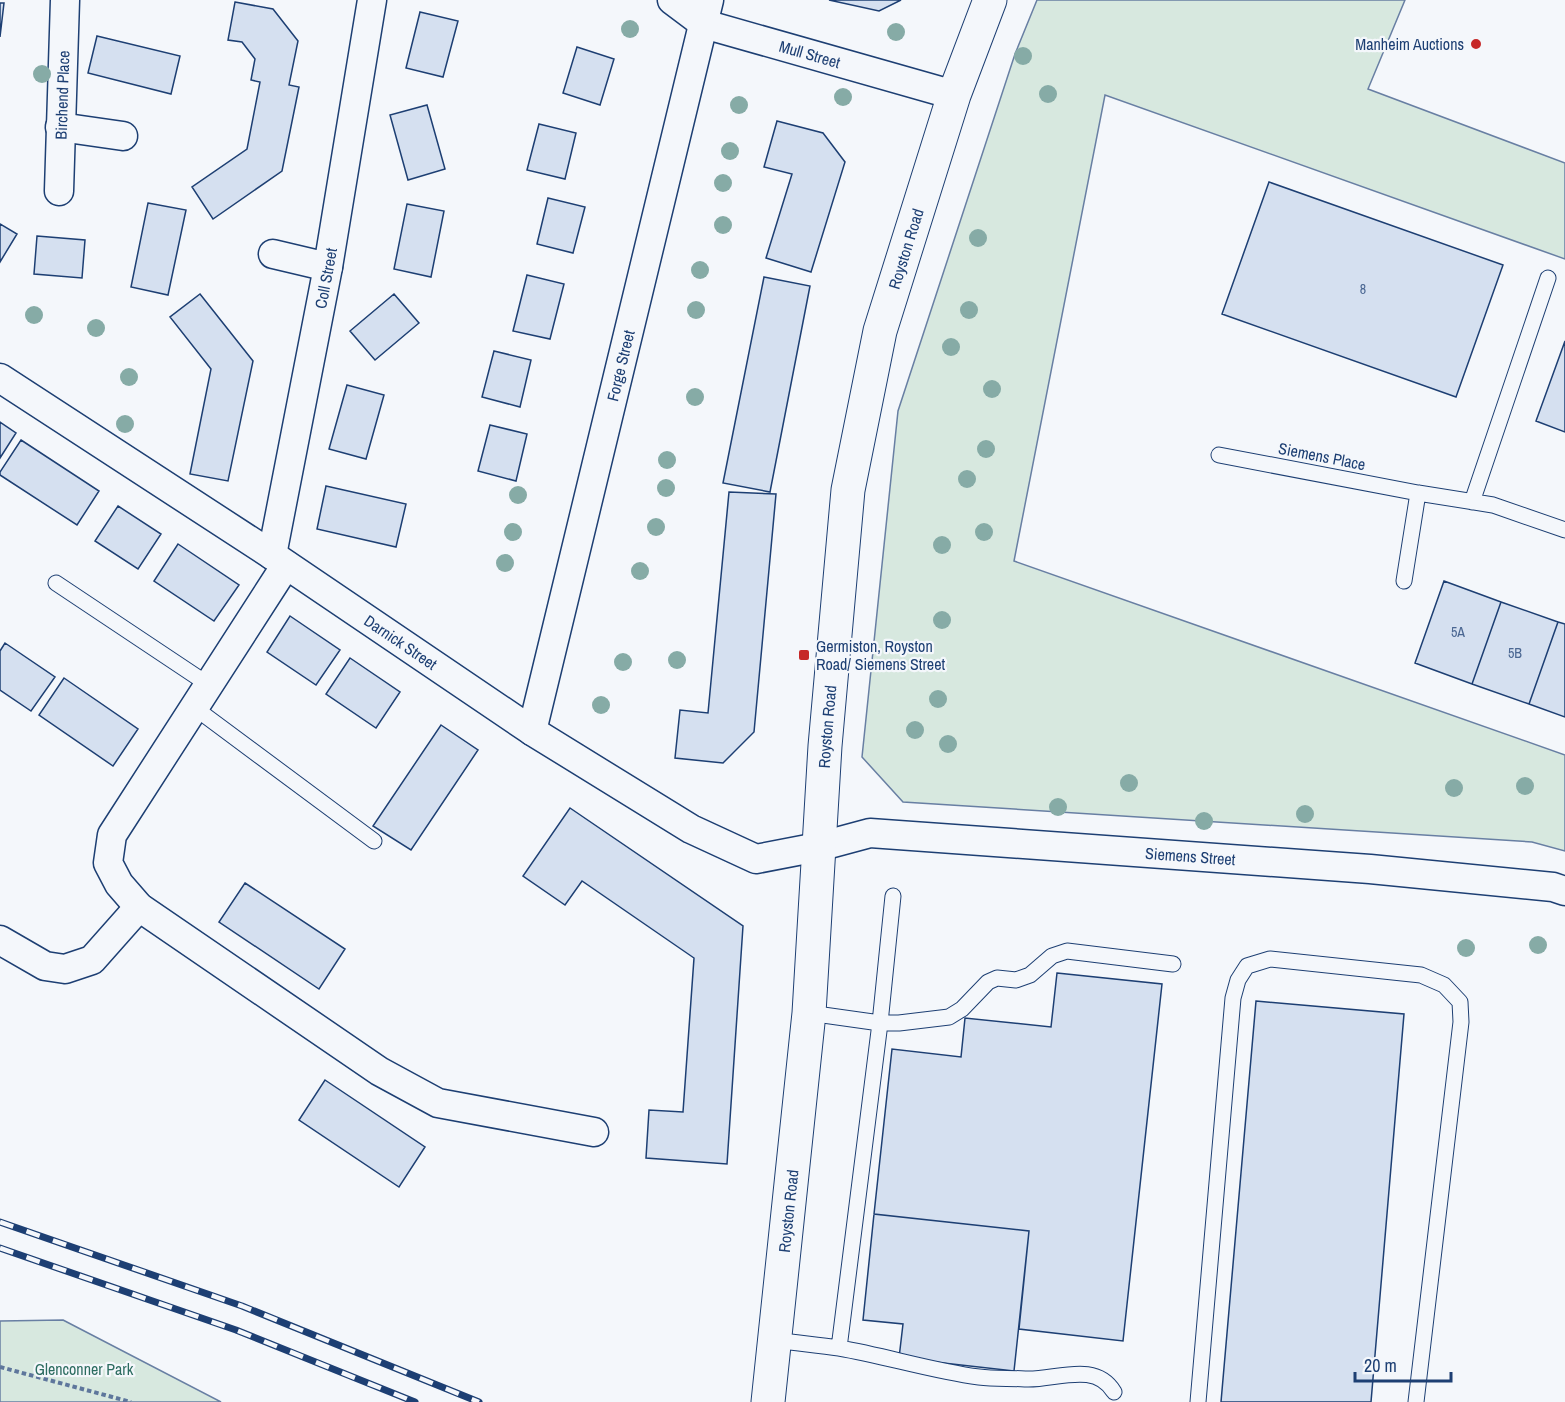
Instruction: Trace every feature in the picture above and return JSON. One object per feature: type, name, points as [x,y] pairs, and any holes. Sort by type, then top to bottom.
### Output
[{"type":"street","name":"Birchend Place","points":[[58,191],[65,0]]},
{"type":"street","name":"Coll Street","points":[[279,560],[283,504],[328,267],[372,0]]},
{"type":"street","name":"Mull Street","points":[[672,0],[954,95]]},
{"type":"street","name":"Royston Road","points":[[768,1402],[809,1013],[832,651],[848,490],[880,331],[954,95],[990,0]]},
{"type":"street","name":"Forge Street","points":[[532,731],[707,12]]},
{"type":"street","points":[[60,127],[123,136]]},
{"type":"street","points":[[273,254],[328,267]]},
{"type":"street","name":"Darnick Street","points":[[0,378],[279,560],[532,731],[691,829],[756,859],[818,847]]},
{"type":"street","points":[[279,560],[202,696],[112,835],[108,863],[119,884],[139,908],[379,1071],[438,1103],[594,1132]]},
{"type":"street","name":"Siemens Street","points":[[818,847],[870,833],[1370,869],[1553,887],[1565,891]]},
{"type":"street","points":[[0,940],[45,966],[66,969],[92,960],[139,908]]},
{"type":"lane","points":[[1472,502],[1548,278]]},
{"type":"lane","name":"Siemens Place","points":[[1219,455],[1418,494],[1493,505],[1565,530]]},
{"type":"lane","points":[[1404,581],[1418,494]]},
{"type":"lane","points":[[56,583],[202,696],[374,841]]},
{"type":"lane","points":[[838,1348],[878,1044],[893,896]]},
{"type":"lane","points":[[809,1013],[879,1023],[949,1017],[962,1009],[987,982],[997,978],[1016,980],[1030,975],[1052,956],[1067,951],[1173,964]]},
{"type":"lane","points":[[1198,1402],[1233,998],[1238,980],[1247,966],[1270,959],[1421,975],[1444,985],[1460,1002],[1461,1022],[1416,1402]]},
{"type":"lane","points":[[774,1354],[838,1348],[979,1377],[1039,1380],[1063,1374],[1081,1374],[1100,1377],[1109,1384],[1114,1392]]},
{"type":"path","points":[[0,1367],[131,1402]]},
{"type":"green space","points":[[1037,0],[1405,0],[1368,89],[1565,163],[1565,259],[1105,95],[1014,561],[1565,755],[1565,851],[1532,842],[903,802],[862,757],[898,411],[1015,54]]},
{"type":"green space","name":"Glenconner Park","points":[[63,1320],[221,1402],[0,1402],[0,1321]]},
{"type":"building","points":[[829,0],[901,0],[879,11]]},
{"type":"building","points":[[235,2],[273,9],[298,41],[289,85],[299,87],[282,171],[213,219],[192,187],[247,149],[260,82],[251,80],[255,59],[242,42],[228,40]]},
{"type":"building","points":[[0,3],[4,3],[0,37]]},
{"type":"building","points":[[420,12],[458,21],[443,77],[406,68]]},
{"type":"building","points":[[97,36],[180,56],[171,94],[88,73]]},
{"type":"building","points":[[577,47],[614,59],[600,105],[563,93]]},
{"type":"building","points":[[427,105],[445,169],[408,180],[390,115]]},
{"type":"building","points":[[777,121],[823,133],[845,162],[811,272],[766,258],[792,174],[764,167]]},
{"type":"building","points":[[539,124],[576,133],[565,179],[527,170]]},
{"type":"building","points":[[1269,182],[1503,265],[1456,397],[1222,314]]},
{"type":"building","points":[[548,198],[585,207],[573,253],[537,244]]},
{"type":"building","points":[[148,203],[186,210],[168,295],[131,287]]},
{"type":"building","points":[[407,204],[444,211],[431,277],[394,269]]},
{"type":"building","points":[[0,224],[17,234],[0,262]]},
{"type":"building","points":[[37,236],[85,240],[82,278],[34,274]]},
{"type":"building","points":[[527,275],[564,284],[550,339],[513,331]]},
{"type":"building","points":[[764,277],[810,286],[770,492],[723,483]]},
{"type":"building","points":[[200,294],[253,361],[228,481],[190,474],[211,369],[170,317]]},
{"type":"building","points":[[394,294],[419,323],[375,360],[350,331]]},
{"type":"building","points":[[1565,341],[1565,432],[1536,421]]},
{"type":"building","points":[[494,351],[531,360],[520,407],[482,397]]},
{"type":"building","points":[[347,385],[384,395],[366,459],[329,449]]},
{"type":"building","points":[[0,422],[16,433],[0,458]]},
{"type":"building","points":[[490,425],[527,434],[516,481],[478,471]]},
{"type":"building","points":[[21,440],[99,491],[77,525],[0,475]]},
{"type":"building","points":[[326,486],[406,504],[396,547],[317,529]]},
{"type":"building","points":[[729,492],[776,494],[754,732],[723,763],[675,758],[680,710],[708,713]]},
{"type":"building","points":[[118,506],[161,534],[138,569],[95,541]]},
{"type":"building","points":[[178,544],[239,585],[214,621],[154,581]]},
{"type":"building","points":[[1444,581],[1501,602],[1472,684],[1415,663]]},
{"type":"building","points":[[1501,602],[1558,622],[1529,704],[1472,684]]},
{"type":"building","points":[[290,616],[340,650],[316,685],[267,652]]},
{"type":"building","points":[[1558,622],[1565,624],[1565,717],[1529,704]]},
{"type":"building","points":[[5,643],[55,677],[31,711],[0,690],[0,651]]},
{"type":"building","points":[[350,658],[400,692],[376,728],[326,694]]},
{"type":"building","points":[[64,678],[138,729],[113,766],[39,715]]},
{"type":"building","points":[[441,725],[478,750],[411,850],[373,826]]},
{"type":"building","points":[[570,808],[743,926],[727,1164],[646,1158],[649,1110],[683,1112],[694,958],[582,881],[565,905],[523,876]]},
{"type":"building","points":[[245,883],[345,949],[319,989],[219,922]]},
{"type":"building","points":[[1057,973],[1162,984],[1123,1341],[1019,1329],[1029,1231],[874,1214],[892,1049],[961,1057],[965,1018],[1051,1027]]},
{"type":"building","points":[[1256,1001],[1404,1014],[1371,1402],[1221,1402]]},
{"type":"building","points":[[325,1080],[425,1147],[399,1187],[299,1120]]},
{"type":"building","points":[[874,1214],[1029,1231],[1014,1371],[899,1358],[903,1324],[863,1320]]},
{"type":"railway","points":[[0,1222],[242,1306],[479,1402]]},
{"type":"railway","points":[[0,1248],[236,1330],[415,1402]]},
{"type":"place","name":"Manheim Auctions","points":[[1476,44]]},
{"type":"place","name":"Germiston, Royston Road/ Siemens Street","points":[[804,655]]}]
